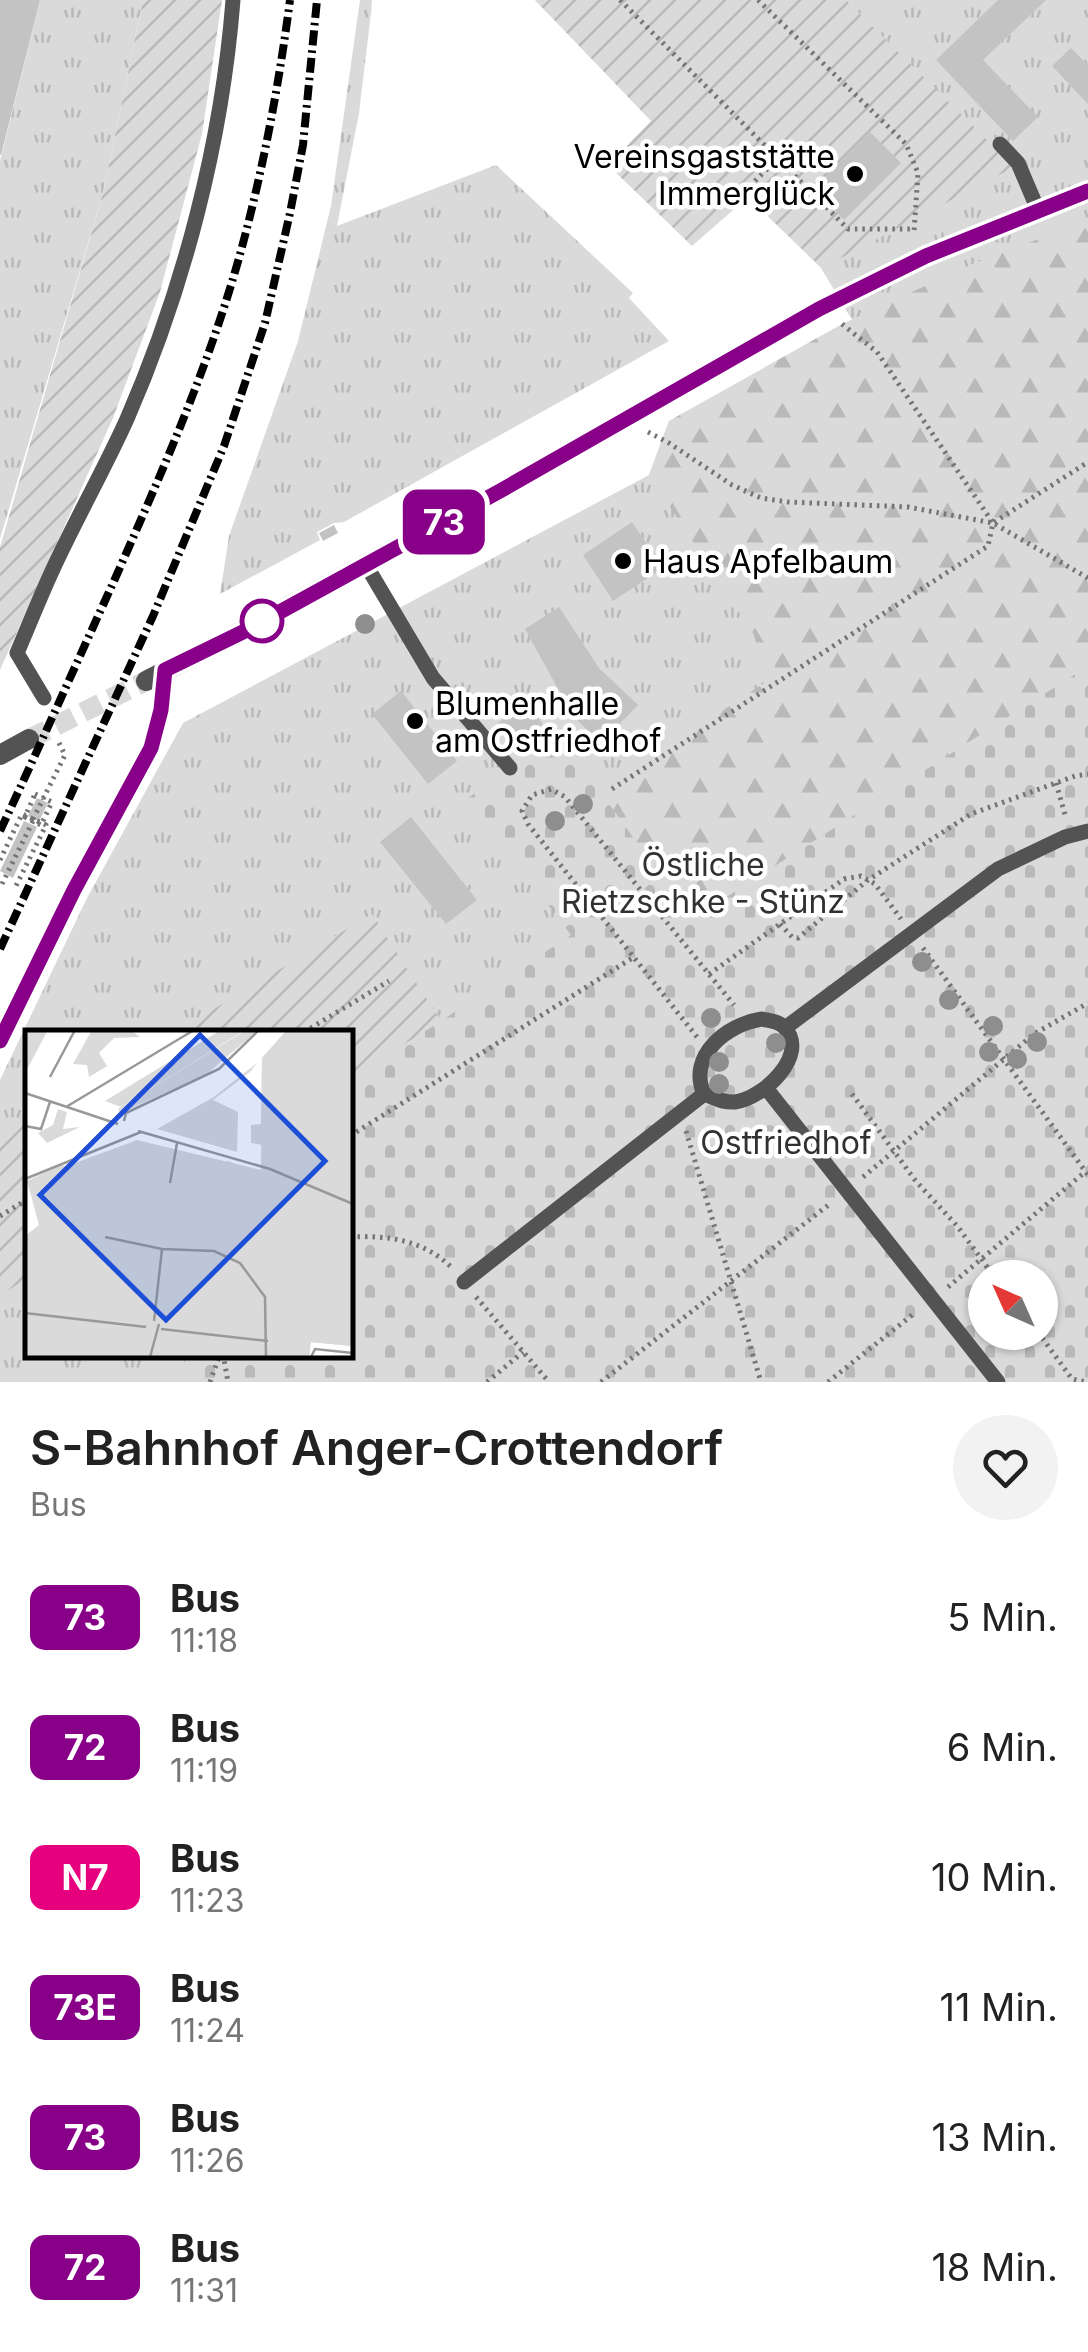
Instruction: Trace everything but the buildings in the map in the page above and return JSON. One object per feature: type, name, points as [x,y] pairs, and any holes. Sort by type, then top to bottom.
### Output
[{"type":"street","points":[[146,681],[500,491],[819,309],[926,256],[1088,191]]},
{"type":"street","points":[[0,1040],[74,890],[151,748],[161,710],[165,670]]},
{"type":"street","points":[[0,755],[29,740]]},
{"type":"lane","points":[[44,698],[17,654],[52,571],[127,419],[174,294],[200,204],[228,63],[233,0]]},
{"type":"lane","points":[[1000,144],[1018,163],[1038,210]]},
{"type":"lane","points":[[366,565],[433,678],[510,768]]},
{"type":"lane","points":[[786,1028],[998,869],[1070,835],[1088,831]]},
{"type":"lane","points":[[762,1019],[786,1028],[790,1054],[766,1088],[738,1102],[722,1102],[704,1094],[699,1081],[700,1066],[720,1038],[748,1022],[762,1019]]},
{"type":"lane","points":[[766,1088],[998,1382]]},
{"type":"lane","points":[[464,1282],[704,1094]]},
{"type":"path","points":[[620,0],[848,229],[913,229],[918,173],[906,144],[758,0]]},
{"type":"path","points":[[739,197],[777,159]]},
{"type":"path","points":[[819,309],[877,352],[994,523]]},
{"type":"path","points":[[623,420],[761,498],[908,507],[994,523],[1088,578]]},
{"type":"path","points":[[612,788],[988,546],[994,523],[1088,462]]},
{"type":"path","points":[[44,798],[65,754],[58,742]]},
{"type":"path","points":[[780,924],[798,938],[868,880],[971,814],[1088,774]]},
{"type":"path","points":[[1056,783],[1070,835]]},
{"type":"path","points":[[708,1051],[528,824],[522,811],[532,795],[550,789],[565,797],[748,1022]]},
{"type":"path","points":[[0,860],[22,814],[33,820],[41,825],[46,814],[52,802],[35,794],[24,817],[33,820],[46,826],[16,891],[1,884],[33,820]]},
{"type":"path","points":[[709,974],[844,879],[860,876],[875,884],[905,924]]},
{"type":"path","points":[[917,940],[1087,1172],[958,1278]]},
{"type":"path","points":[[352,1135],[634,957]]},
{"type":"path","points":[[307,1030],[388,980]]},
{"type":"path","points":[[848,1190],[1003,1058],[1034,1034],[1088,1003]]},
{"type":"path","points":[[852,1094],[915,1180],[981,1259]]},
{"type":"path","points":[[680,1113],[761,1382]]},
{"type":"path","points":[[0,1216],[25,1202]]},
{"type":"path","points":[[601,1382],[832,1202]]},
{"type":"path","points":[[828,1382],[913,1314]]},
{"type":"path","points":[[1051,1350],[1072,1379],[1087,1382]]},
{"type":"path","points":[[487,1382],[523,1351]]},
{"type":"path","points":[[210,1382],[220,1357]]},
{"type":"path","points":[[222,1357],[228,1382]]},
{"type":"green space","points":[[40,0],[143,0],[103,193],[0,539],[0,161]]},
{"type":"green space","points":[[143,0],[222,0],[202,134],[160,292],[113,418],[0,670],[0,547],[103,193]]},
{"type":"green space","points":[[360,0],[372,0],[371,13],[359,113],[337,226],[496,165],[633,293],[629,298],[669,341],[344,522],[317,532],[320,540],[220,594],[229,536],[298,341],[331,206]]},
{"type":"green space","name":"Östliche Rietzschke - Stünz","points":[[535,0],[1088,0],[1088,1382],[0,1382],[0,1080],[87,898],[183,723],[649,475],[669,421],[852,320],[821,268],[748,197],[652,121]]},
{"type":"green space","points":[[535,0],[846,0],[1014,167],[822,268],[748,197],[692,246],[608,165],[651,121]]},
{"type":"green space","points":[[1088,220],[1088,666],[692,919],[600,792],[779,673],[649,475],[669,421],[842,324],[975,263]]},
{"type":"green space","name":"Ostfriedhof","points":[[1088,666],[1088,1382],[178,1382],[186,1357],[352,1357],[352,1077],[571,935],[467,799],[557,732],[692,919]]},
{"type":"green space","points":[[372,914],[441,1021],[352,1077],[352,1030],[179,1030]]},
{"type":"green space","points":[[25,1123],[25,1279],[0,1296],[0,1138]]},
{"type":"tunnel","points":[[29,739],[146,681]]},
{"type":"railway","points":[[0,831],[150,499],[216,332],[257,186],[290,0]]},
{"type":"railway","points":[[0,949],[153,616],[224,446],[265,323],[290,213],[303,145],[317,0]]},
{"type":"bus line","name":"73","points":[[0,1041],[74,890],[151,748],[161,710],[165,670],[247,630],[500,491],[819,309],[926,256],[1088,191]]},
{"type":"place","name":"Vereinsgaststätte Immerglück","points":[[855,174]]},
{"type":"place","name":"Haus Apfelbaum","points":[[623,561]]},
{"type":"place","name":"Blumenhalle am Ostfriedhof","points":[[415,721]]}]
